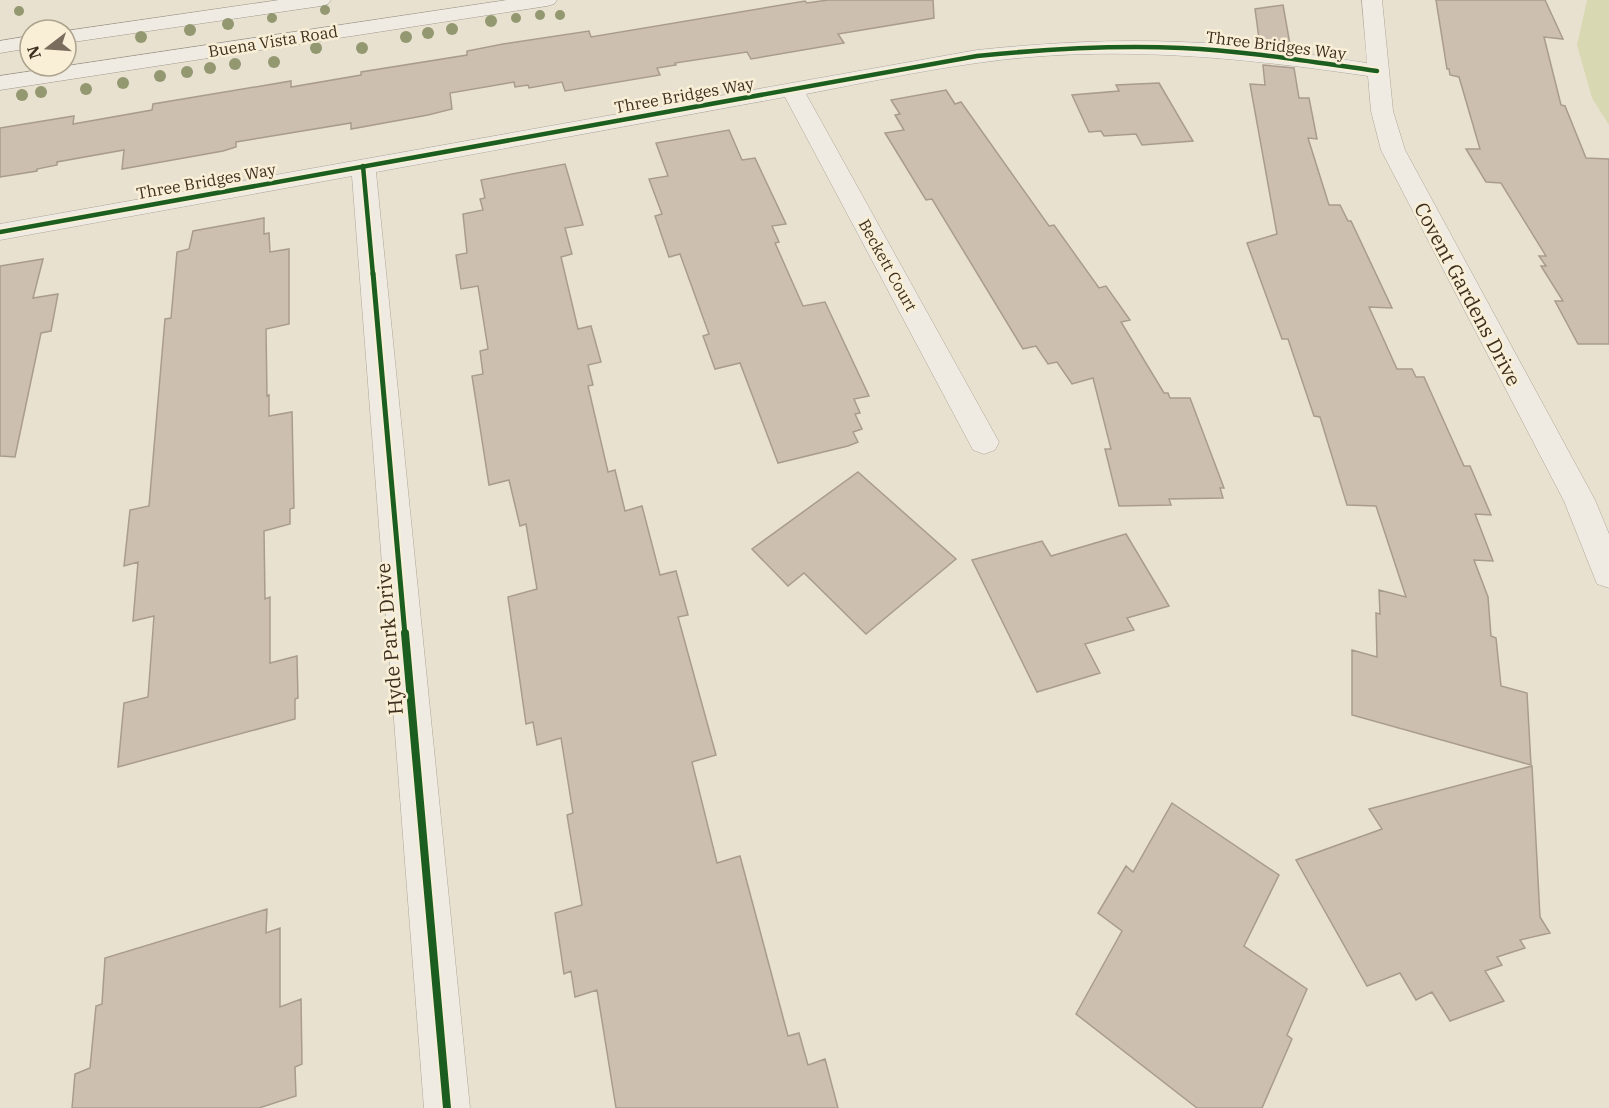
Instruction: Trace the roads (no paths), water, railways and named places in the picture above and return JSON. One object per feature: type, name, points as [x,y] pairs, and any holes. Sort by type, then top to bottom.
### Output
[{"type":"street","name":"Buena Vista Road","points":[[78,35],[321,0]]},
{"type":"street","name":"Buena Vista Road","points":[[0,83],[547,0]]},
{"type":"street","name":"Covent Gardens Drive","points":[[1372,0],[1382,111],[1394,150],[1413,191],[1578,500],[1609,574]]},
{"type":"street","points":[[0,47],[18,44]]},
{"type":"street","name":"Three Bridges Way","points":[[0,232],[977,56],[1039,49],[1102,46],[1182,48],[1241,53],[1377,71]]},
{"type":"street","name":"Beckett Court","points":[[792,89],[984,442]]},
{"type":"street","name":"Hyde Park Drive","points":[[363,166],[447,1108]]}]
